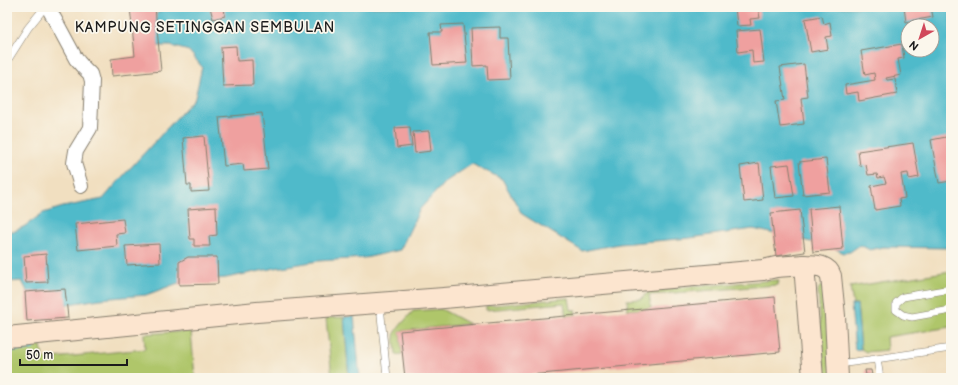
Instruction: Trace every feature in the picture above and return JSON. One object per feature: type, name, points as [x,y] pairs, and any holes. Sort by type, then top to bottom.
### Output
[{"type":"street","points":[[48,7],[76,59],[90,74],[92,81],[90,128],[76,151],[74,163],[81,186]]},
{"type":"street","points":[[804,265],[811,372]]},
{"type":"street","points":[[7,337],[257,312],[380,303],[763,270],[776,267],[804,265],[823,266],[830,271],[832,276],[838,371]]},
{"type":"street","points":[[763,270],[785,278],[795,286],[808,314]]},
{"type":"street","points":[[7,328],[34,334]]},
{"type":"lane","points":[[7,61],[28,28],[45,7]]},
{"type":"lane","points":[[951,289],[903,297],[896,303],[896,310],[903,315],[912,317],[951,310]]},
{"type":"lane","points":[[380,303],[387,378]]},
{"type":"lane","points":[[838,371],[877,359],[951,348]]},
{"type":"lane","points":[[877,359],[880,378]]},
{"type":"green space","points":[[951,271],[951,327],[886,337],[887,350],[866,352],[861,349],[857,304],[853,304],[850,287]]},
{"type":"green space","points":[[778,280],[779,282],[777,285],[649,295],[651,308],[628,310],[627,300],[641,299],[651,290]]},
{"type":"green space","points":[[821,286],[824,286],[835,378],[825,378],[818,291]]},
{"type":"green space","points":[[569,298],[571,310],[575,310],[576,315],[566,316],[564,303],[486,310],[486,306]]},
{"type":"green space","points":[[441,309],[469,324],[400,331],[402,354],[396,355],[394,335],[413,311]]},
{"type":"green space","points":[[344,317],[349,378],[332,378],[326,318]]},
{"type":"green space","points":[[191,331],[195,378],[7,378],[7,352],[15,347],[41,345],[43,359],[145,349],[144,334]]},
{"type":"water","points":[[164,7],[951,7],[951,248],[883,247],[870,250],[860,245],[850,252],[844,253],[829,246],[753,229],[690,238],[619,244],[582,251],[522,214],[502,179],[472,164],[445,182],[420,209],[400,250],[365,258],[318,261],[226,278],[181,282],[146,295],[100,299],[62,305],[30,297],[22,281],[7,282],[7,229],[13,232],[25,226],[43,213],[63,207],[103,199],[195,98],[202,67],[189,51],[171,46],[157,46],[148,20]]},
{"type":"water","points":[[857,304],[861,349],[855,350],[851,305]]},
{"type":"water","points":[[354,316],[360,378],[349,378],[344,317]]},
{"type":"building","points":[[130,7],[155,7],[161,71],[112,76],[111,59],[135,56]]},
{"type":"building","points":[[210,7],[224,7],[225,16],[213,19]]},
{"type":"building","points":[[735,7],[758,7],[760,18],[750,19],[751,25],[737,26]]},
{"type":"building","points":[[904,7],[931,7],[933,17],[905,18]]},
{"type":"building","points":[[822,16],[824,24],[830,22],[832,36],[826,37],[828,49],[811,52],[805,19]]},
{"type":"building","points":[[463,24],[467,63],[433,65],[430,32],[442,32],[441,25]]},
{"type":"building","points":[[500,27],[500,38],[508,38],[510,79],[488,80],[487,65],[473,66],[471,28]]},
{"type":"building","points":[[760,29],[764,62],[753,63],[752,50],[738,52],[736,31]]},
{"type":"building","points":[[900,44],[900,58],[904,58],[898,59],[901,75],[886,78],[887,80],[895,79],[897,94],[859,101],[858,92],[846,94],[845,85],[875,80],[874,73],[865,75],[861,51]]},
{"type":"building","points":[[236,46],[237,61],[252,60],[253,85],[223,86],[221,47]]},
{"type":"building","points":[[804,64],[808,97],[801,98],[804,124],[780,127],[776,101],[785,100],[780,67]]},
{"type":"building","points":[[262,113],[268,169],[244,171],[243,164],[224,166],[219,117]]},
{"type":"building","points":[[410,127],[412,146],[397,148],[395,128]]},
{"type":"building","points":[[429,131],[431,151],[415,153],[413,132]]},
{"type":"building","points":[[204,136],[209,191],[191,192],[191,185],[187,185],[183,138]]},
{"type":"building","points":[[951,136],[951,181],[939,183],[931,140]]},
{"type":"building","points":[[913,143],[919,177],[909,179],[908,173],[901,174],[905,198],[899,199],[900,206],[875,210],[871,186],[886,183],[884,177],[878,178],[877,174],[868,175],[866,165],[860,166],[858,151]]},
{"type":"building","points":[[826,159],[830,192],[803,195],[799,162]]},
{"type":"building","points":[[759,163],[763,200],[744,202],[740,166]]},
{"type":"building","points":[[789,164],[794,196],[775,198],[771,166]]},
{"type":"building","points":[[839,206],[843,249],[813,252],[809,209]]},
{"type":"building","points":[[216,207],[217,235],[209,236],[210,246],[194,246],[194,239],[190,239],[188,209]]},
{"type":"building","points":[[800,210],[805,252],[776,256],[771,213]]},
{"type":"building","points":[[123,219],[125,233],[116,234],[117,246],[78,250],[75,224]]},
{"type":"building","points":[[159,244],[160,263],[127,265],[125,246]]},
{"type":"building","points":[[46,254],[48,282],[26,283],[24,256]]},
{"type":"building","points":[[188,257],[217,257],[218,284],[179,285],[179,262]]},
{"type":"building","points":[[65,289],[68,318],[27,321],[25,292]]},
{"type":"building","points":[[775,297],[780,352],[497,378],[405,378],[400,331]]},
{"type":"building","points":[[865,370],[871,370],[872,375],[866,375]]},
{"type":"waterway","points":[[7,352],[9,350],[32,348]]},
{"type":"district","name":"KAMPUNG SETINGGAN SEMBULAN","points":[[205,27]]}]
